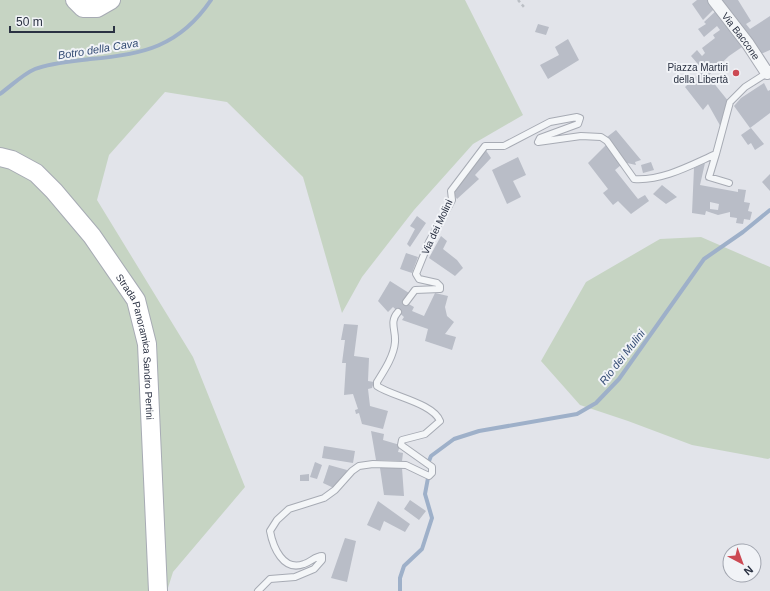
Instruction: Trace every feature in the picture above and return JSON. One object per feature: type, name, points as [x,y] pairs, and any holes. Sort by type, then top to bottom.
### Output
[{"type":"street","points":[[75,0],[83,8],[97,8],[111,0]]},
{"type":"street","name":"Via Baccone","points":[[714,0],[768,73]]},
{"type":"street","name":"Strada Panoramica Sandro Pertini","points":[[0,157],[12,160],[36,173],[54,191],[92,236],[136,300],[147,344],[158,591]]},
{"type":"lane","points":[[729,183],[709,178],[730,102],[745,87],[768,73]]},
{"type":"lane","name":"Via dei Molini","points":[[406,302],[415,290],[440,289],[440,286],[437,283],[419,279],[416,274],[430,242],[452,200],[451,191],[484,146],[504,146],[550,122],[577,117],[580,118],[578,124],[540,138],[538,142],[581,136],[601,137],[607,140],[634,179],[643,180],[680,171],[716,154]]},
{"type":"lane","points":[[258,591],[270,579],[295,577],[314,569],[322,560],[322,556],[318,556],[305,564],[296,566],[287,563],[277,553],[270,531],[277,520],[289,509],[324,498],[335,490],[352,471],[359,466],[373,464],[406,465],[429,476],[432,473],[432,467],[401,445],[402,440],[425,434],[440,420],[439,417],[421,405],[377,386],[377,382],[391,356],[395,341],[392,326],[393,317],[398,312]]},
{"type":"path","points":[[518,0],[524,7]]},
{"type":"green space","points":[[0,0],[465,0],[523,115],[473,144],[414,210],[362,277],[342,313],[303,177],[227,102],[165,92],[109,155],[97,200],[193,357],[245,487],[173,572],[167,591],[0,591]]},
{"type":"green space","points":[[701,237],[770,267],[770,458],[768,459],[692,445],[580,405],[541,361],[586,282],[660,239]]},
{"type":"building","points":[[697,0],[709,0],[716,7],[703,20],[692,4]]},
{"type":"building","points":[[722,0],[738,0],[751,21],[746,24],[750,29],[770,16],[770,50],[761,54]]},
{"type":"building","points":[[718,9],[745,45],[729,56],[708,76],[729,102],[722,129],[708,104],[703,110],[685,87],[703,70],[691,56],[697,50],[702,56],[705,53],[702,48],[715,38],[713,35],[720,30],[717,26],[704,37],[698,29],[706,24],[704,22]]},
{"type":"building","points":[[538,24],[549,27],[546,35],[535,32]]},
{"type":"building","points":[[568,39],[579,60],[548,79],[540,65],[559,55],[555,47]]},
{"type":"building","points":[[764,83],[768,91],[770,90],[770,113],[750,128],[734,106],[741,98]]},
{"type":"building","points":[[751,128],[764,144],[755,150],[751,143],[748,145],[741,135]]},
{"type":"building","points":[[616,130],[641,160],[635,162],[636,165],[627,163],[607,137]]},
{"type":"building","points":[[607,144],[621,165],[615,170],[638,199],[645,195],[649,201],[631,214],[618,201],[613,205],[603,193],[608,189],[588,163]]},
{"type":"building","points":[[485,149],[491,158],[475,175],[479,179],[457,199],[452,192]]},
{"type":"building","points":[[518,157],[526,175],[513,181],[521,197],[507,204],[492,170]]},
{"type":"building","points":[[651,162],[654,170],[643,173],[641,165]]},
{"type":"building","points":[[705,163],[700,185],[738,192],[738,189],[746,190],[744,202],[750,203],[748,211],[752,212],[750,220],[744,219],[743,224],[736,223],[737,218],[730,217],[730,212],[718,215],[706,211],[705,215],[692,213],[694,168]],"holes":[[[710,202],[719,204],[718,210],[710,209]]]},
{"type":"building","points":[[770,174],[770,191],[762,182]]},
{"type":"building","points":[[662,185],[677,197],[666,204],[653,194]]},
{"type":"building","points":[[417,216],[426,223],[410,247],[407,244],[415,229],[410,226]]},
{"type":"building","points":[[441,236],[447,241],[443,249],[457,260],[463,268],[455,276],[429,258]]},
{"type":"building","points":[[406,253],[418,257],[412,273],[400,269]]},
{"type":"building","points":[[390,281],[409,293],[405,302],[414,307],[412,311],[424,316],[435,293],[448,296],[445,307],[447,316],[454,322],[445,334],[456,337],[452,350],[425,341],[428,329],[402,320],[404,317],[393,307],[388,312],[378,301]]},
{"type":"building","points":[[344,324],[358,325],[354,356],[369,358],[368,381],[374,382],[372,388],[368,389],[370,406],[388,411],[383,429],[362,424],[359,413],[356,414],[355,410],[358,409],[353,394],[344,395],[346,363],[342,363],[345,340],[341,340]]},
{"type":"building","points":[[371,431],[384,434],[383,440],[400,445],[398,452],[403,453],[402,461],[376,460]]},
{"type":"building","points":[[324,446],[355,451],[353,463],[322,458]]},
{"type":"building","points":[[315,462],[322,465],[317,479],[310,477]]},
{"type":"building","points":[[329,465],[347,470],[344,480],[336,489],[323,483]]},
{"type":"building","points":[[380,468],[402,468],[404,496],[384,495]]},
{"type":"building","points":[[309,474],[309,481],[300,481],[300,475]]},
{"type":"building","points":[[410,500],[426,511],[419,520],[404,509]]},
{"type":"building","points":[[378,501],[410,524],[405,532],[384,521],[380,531],[367,525]]},
{"type":"building","points":[[345,538],[356,541],[347,582],[331,578]]},
{"type":"waterway","name":"Botro della Cava","points":[[0,94],[26,74],[41,67],[62,62],[127,55],[159,45],[173,38],[186,28],[199,16],[211,0]]},
{"type":"waterway","name":"Rio dei Mulini","points":[[429,461],[431,456],[454,439],[479,431],[577,414],[596,403],[619,379],[704,259],[743,232],[770,210]]},
{"type":"waterway","name":"Rio dei Mulini","points":[[400,591],[400,578],[404,566],[422,549],[432,518],[425,494],[428,478]]},
{"type":"place","name":"Piazza Martiri della Libertà","points":[[736,73]]}]
